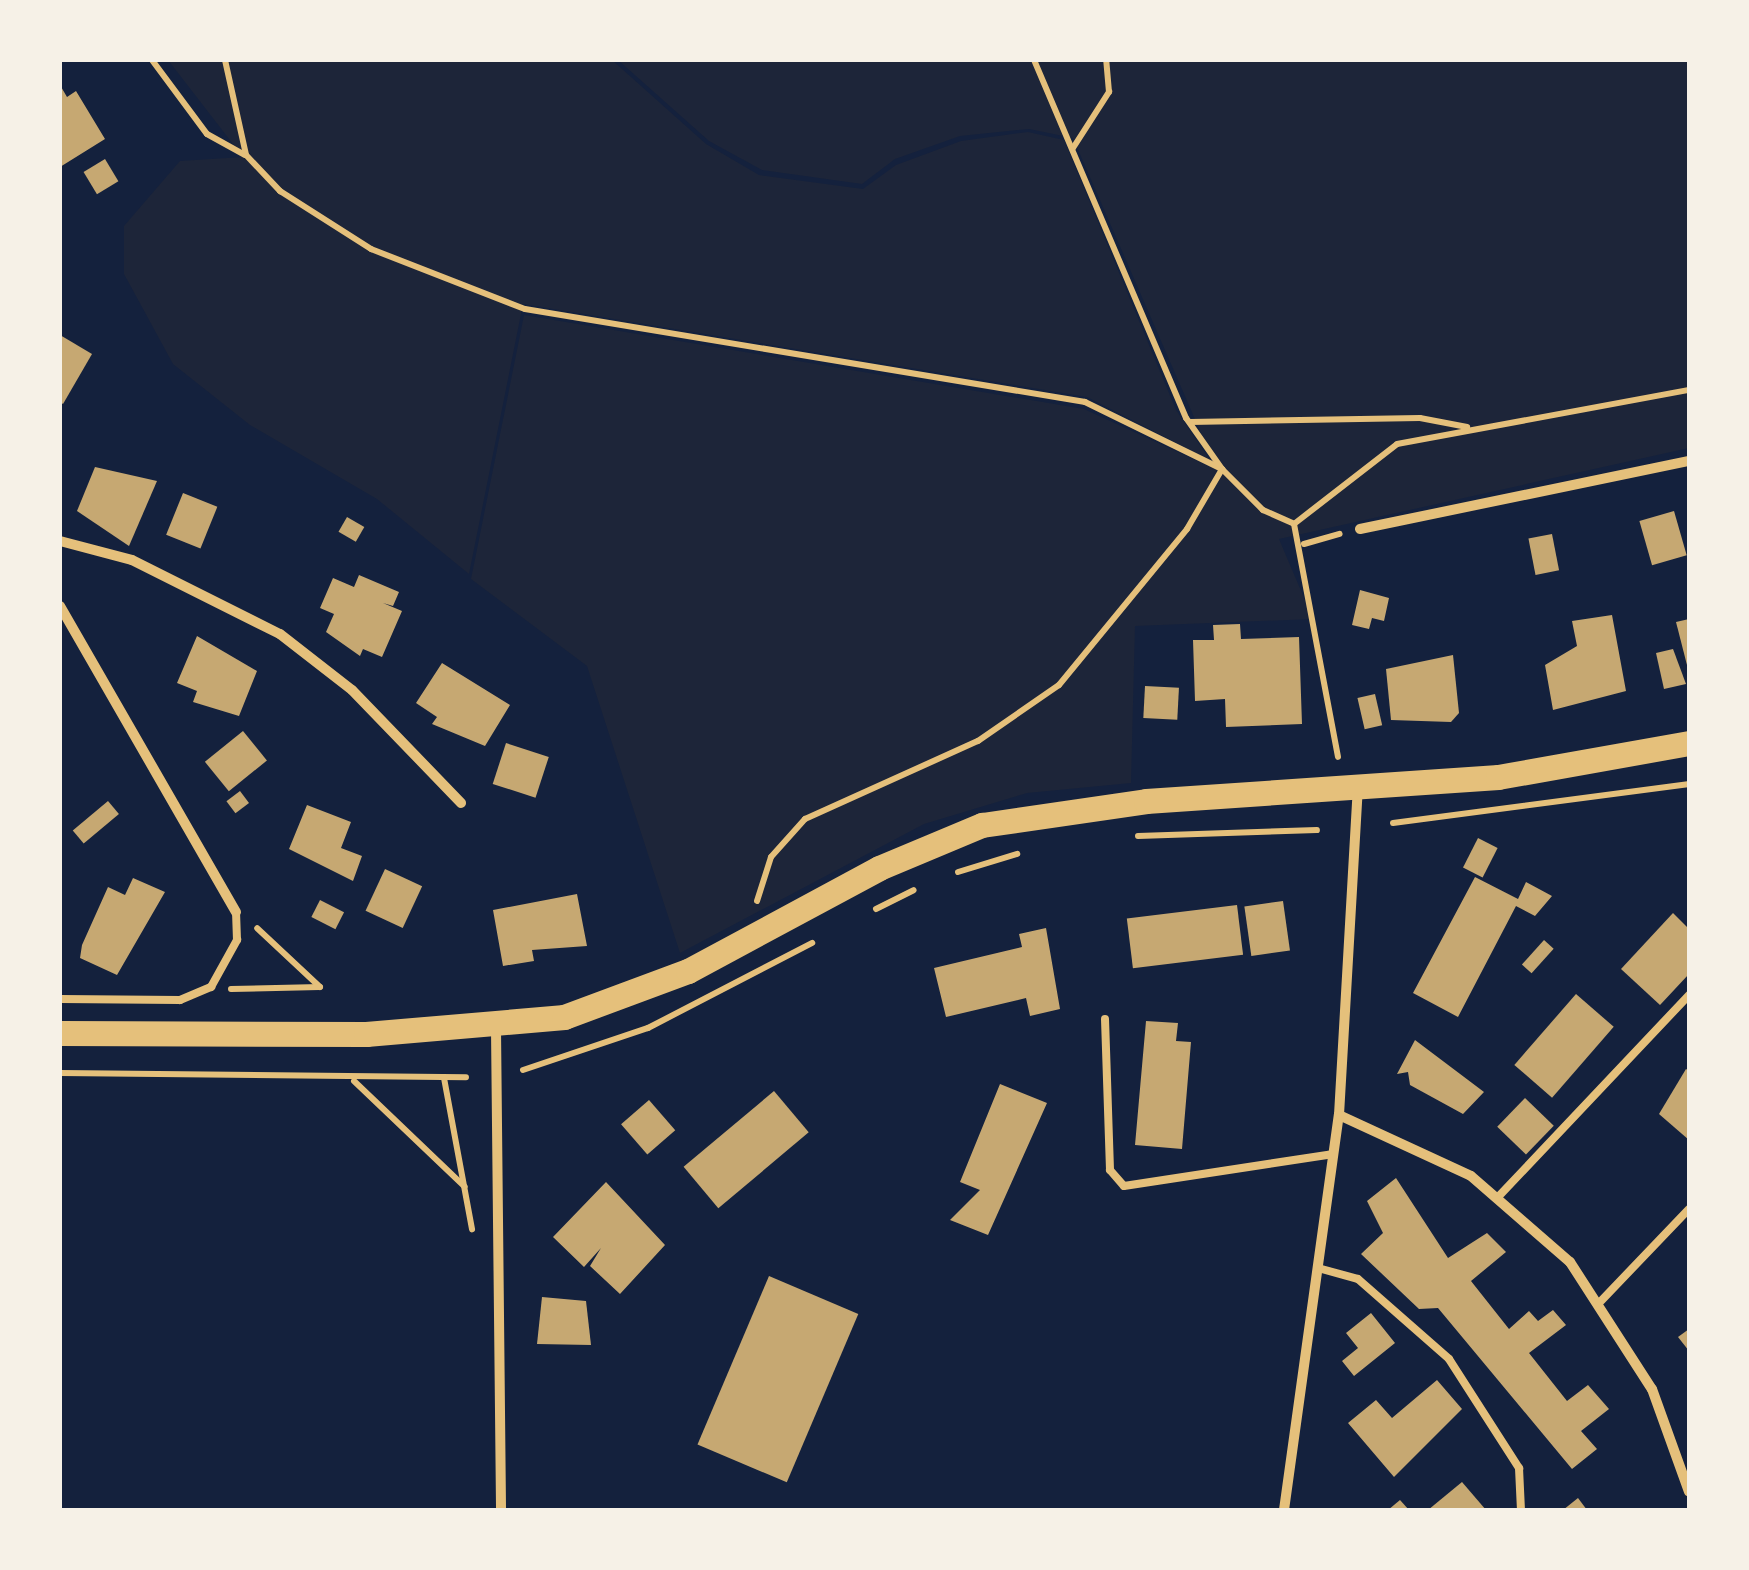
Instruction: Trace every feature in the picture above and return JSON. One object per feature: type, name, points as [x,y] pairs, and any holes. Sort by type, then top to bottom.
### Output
[{"type":"main road","points":[[60,1033],[496,1029],[620,1001],[982,825],[1056,810],[1498,777],[1689,744]]},
{"type":"street","points":[[1360,529],[1689,461]]},
{"type":"street","points":[[60,541],[132,560],[280,634],[352,690],[461,803]]},
{"type":"street","points":[[60,606],[236,912]]},
{"type":"street","points":[[1284,1510],[1339,1115],[1358,788]]},
{"type":"street","points":[[496,1029],[502,1263],[501,1510]]},
{"type":"street","points":[[1339,1115],[1418,1144],[1499,1196],[1601,1301],[1652,1389],[1689,1492]]},
{"type":"lane","points":[[60,999],[180,1000],[211,987],[230,960],[236,912]]},
{"type":"lane","points":[[1499,1196],[1689,995]]},
{"type":"lane","points":[[1105,1019],[1114,1180],[1148,1188],[1334,1154]]},
{"type":"lane","points":[[1601,1301],[1689,1208]]},
{"type":"lane","points":[[1318,1268],[1358,1279],[1448,1359],[1519,1468],[1521,1510]]},
{"type":"path","points":[[152,60],[207,134],[246,155],[280,191],[371,249],[525,309],[1085,402],[1222,469]]},
{"type":"path","points":[[224,60],[246,155]]},
{"type":"path","points":[[1034,60],[1189,422],[1222,469],[1264,510],[1294,524],[1304,544],[1338,762],[1320,763]]},
{"type":"path","points":[[1073,148],[1108,92],[1106,60]]},
{"type":"path","points":[[1294,524],[1396,444],[1689,390]]},
{"type":"path","points":[[1189,422],[1420,418],[1472,428]]},
{"type":"path","points":[[758,910],[771,857],[805,819],[978,740],[1058,685],[1187,529],[1222,469]]},
{"type":"path","points":[[1304,544],[1360,529]]},
{"type":"path","points":[[1393,824],[1689,784]]},
{"type":"path","points":[[1118,837],[1317,830]]},
{"type":"path","points":[[942,877],[1025,852]]},
{"type":"path","points":[[856,918],[925,885]]},
{"type":"path","points":[[211,987],[320,987],[236,912]]},
{"type":"path","points":[[522,1070],[648,1028],[827,934]]},
{"type":"path","points":[[60,1073],[354,1081],[466,1077]]},
{"type":"path","points":[[444,1078],[467,1190],[474,1247],[502,1263]]},
{"type":"path","points":[[354,1081],[467,1190]]},
{"type":"shaded area","points":[[168,60],[612,60],[706,144],[759,175],[863,189],[896,165],[961,141],[1028,132],[1064,140],[1176,410],[1210,460],[1087,397],[523,304],[469,574],[377,499],[250,425],[173,364],[124,274],[124,226],[180,161],[243,157]]},
{"type":"shaded area","points":[[618,60],[1689,60],[1689,448],[1279,539],[1313,619],[1135,626],[1131,783],[1027,793],[924,824],[680,953],[587,666],[471,579],[524,315],[1084,409],[1217,470],[1073,138],[1029,129],[960,136],[895,159],[862,184],[762,170],[709,141]]},
{"type":"building","points":[[60,85],[67,97],[76,91],[105,139],[60,167]]},
{"type":"building","points":[[105,159],[118,181],[97,194],[84,172]]},
{"type":"building","points":[[60,335],[92,354],[63,404],[60,402]]},
{"type":"building","points":[[95,467],[157,481],[129,546],[77,511]]},
{"type":"building","points":[[183,493],[217,507],[200,549],[166,535]]},
{"type":"building","points":[[1674,511],[1687,555],[1652,565],[1639,521]]},
{"type":"building","points":[[347,517],[364,527],[356,542],[338,532]]},
{"type":"building","points":[[1552,534],[1559,570],[1536,575],[1528,539]]},
{"type":"building","points":[[359,575],[399,592],[393,606],[383,603],[402,611],[382,657],[363,649],[360,656],[326,632],[334,614],[320,608],[333,578],[354,587]]},
{"type":"building","points":[[1360,590],[1389,598],[1384,621],[1372,618],[1369,629],[1352,625]]},
{"type":"building","points":[[1612,615],[1626,691],[1553,710],[1545,665],[1577,646],[1572,621]]},
{"type":"building","points":[[1689,619],[1689,669],[1688,669],[1676,622]]},
{"type":"building","points":[[1240,624],[1241,639],[1299,637],[1302,724],[1226,727],[1225,699],[1195,701],[1193,640],[1214,640],[1213,625]]},
{"type":"building","points":[[197,636],[257,671],[239,716],[193,702],[197,691],[177,683]]},
{"type":"building","points":[[1673,649],[1686,684],[1664,689],[1656,653]]},
{"type":"building","points":[[1453,655],[1459,713],[1451,722],[1391,720],[1386,669]]},
{"type":"building","points":[[442,663],[510,705],[485,746],[432,724],[437,717],[416,703]]},
{"type":"building","points":[[1145,686],[1179,688],[1177,720],[1143,718]]},
{"type":"building","points":[[1375,694],[1382,725],[1365,729],[1357,698]]},
{"type":"building","points":[[243,731],[267,761],[229,791],[205,762]]},
{"type":"building","points":[[506,743],[549,757],[536,798],[493,784]]},
{"type":"building","points":[[240,791],[249,803],[235,813],[226,801]]},
{"type":"building","points":[[108,801],[119,814],[84,844],[73,831]]},
{"type":"building","points":[[307,805],[351,822],[341,848],[362,856],[353,881],[289,849]]},
{"type":"building","points":[[1478,838],[1498,848],[1483,877],[1463,867]]},
{"type":"building","points":[[385,869],[422,886],[403,928],[366,911]]},
{"type":"building","points":[[1475,877],[1518,899],[1526,882],[1552,896],[1535,916],[1516,906],[1458,1017],[1413,993]]},
{"type":"building","points":[[133,878],[165,892],[117,975],[80,958],[82,945],[108,887],[125,895]]},
{"type":"building","points":[[577,894],[587,946],[532,950],[534,961],[503,966],[493,910]]},
{"type":"building","points":[[320,900],[344,912],[335,929],[311,917]]},
{"type":"building","points":[[1283,901],[1290,951],[1251,956],[1244,906]]},
{"type":"building","points":[[1237,905],[1243,955],[1133,968],[1127,919]]},
{"type":"building","points":[[1673,913],[1689,929],[1689,974],[1660,1005],[1621,969]]},
{"type":"building","points":[[1046,928],[1060,1009],[1030,1016],[1026,998],[946,1017],[934,968],[1022,947],[1019,934]]},
{"type":"building","points":[[1544,940],[1554,949],[1532,973],[1522,965]]},
{"type":"building","points":[[1576,994],[1614,1027],[1552,1098],[1514,1065]]},
{"type":"building","points":[[1146,1021],[1178,1023],[1176,1041],[1191,1042],[1182,1149],[1135,1145]]},
{"type":"building","points":[[1415,1040],[1484,1092],[1463,1114],[1410,1085],[1408,1072],[1397,1074]]},
{"type":"building","points":[[1686,1069],[1689,1071],[1689,1140],[1659,1114]]},
{"type":"building","points":[[1000,1084],[1047,1103],[988,1235],[950,1220],[980,1190],[960,1182]]},
{"type":"building","points":[[774,1091],[809,1132],[718,1208],[684,1167]]},
{"type":"building","points":[[1525,1098],[1554,1126],[1526,1155],[1497,1127]]},
{"type":"building","points":[[649,1100],[675,1130],[647,1154],[621,1124]]},
{"type":"building","points":[[1396,1178],[1448,1258],[1487,1233],[1506,1252],[1471,1281],[1509,1329],[1529,1311],[1538,1321],[1553,1310],[1566,1325],[1529,1353],[1567,1401],[1588,1385],[1609,1409],[1581,1431],[1597,1449],[1572,1469],[1438,1308],[1419,1309],[1361,1254],[1383,1233],[1367,1201]]},
{"type":"building","points":[[606,1182],[665,1245],[620,1294],[590,1266],[601,1248],[584,1267],[553,1237]]},
{"type":"building","points":[[769,1276],[858,1314],[787,1482],[697,1444]]},
{"type":"building","points":[[542,1297],[586,1301],[591,1345],[537,1344]]},
{"type":"building","points":[[1371,1313],[1395,1343],[1354,1376],[1342,1361],[1358,1348],[1346,1333]]},
{"type":"building","points":[[1689,1329],[1689,1351],[1678,1337]]},
{"type":"building","points":[[1437,1380],[1462,1409],[1394,1477],[1348,1423],[1376,1400],[1392,1418]]},
{"type":"building","points":[[1462,1482],[1486,1510],[1428,1510]]},
{"type":"building","points":[[1578,1498],[1587,1510],[1563,1510]]},
{"type":"building","points":[[1400,1500],[1409,1510],[1388,1510]]}]
